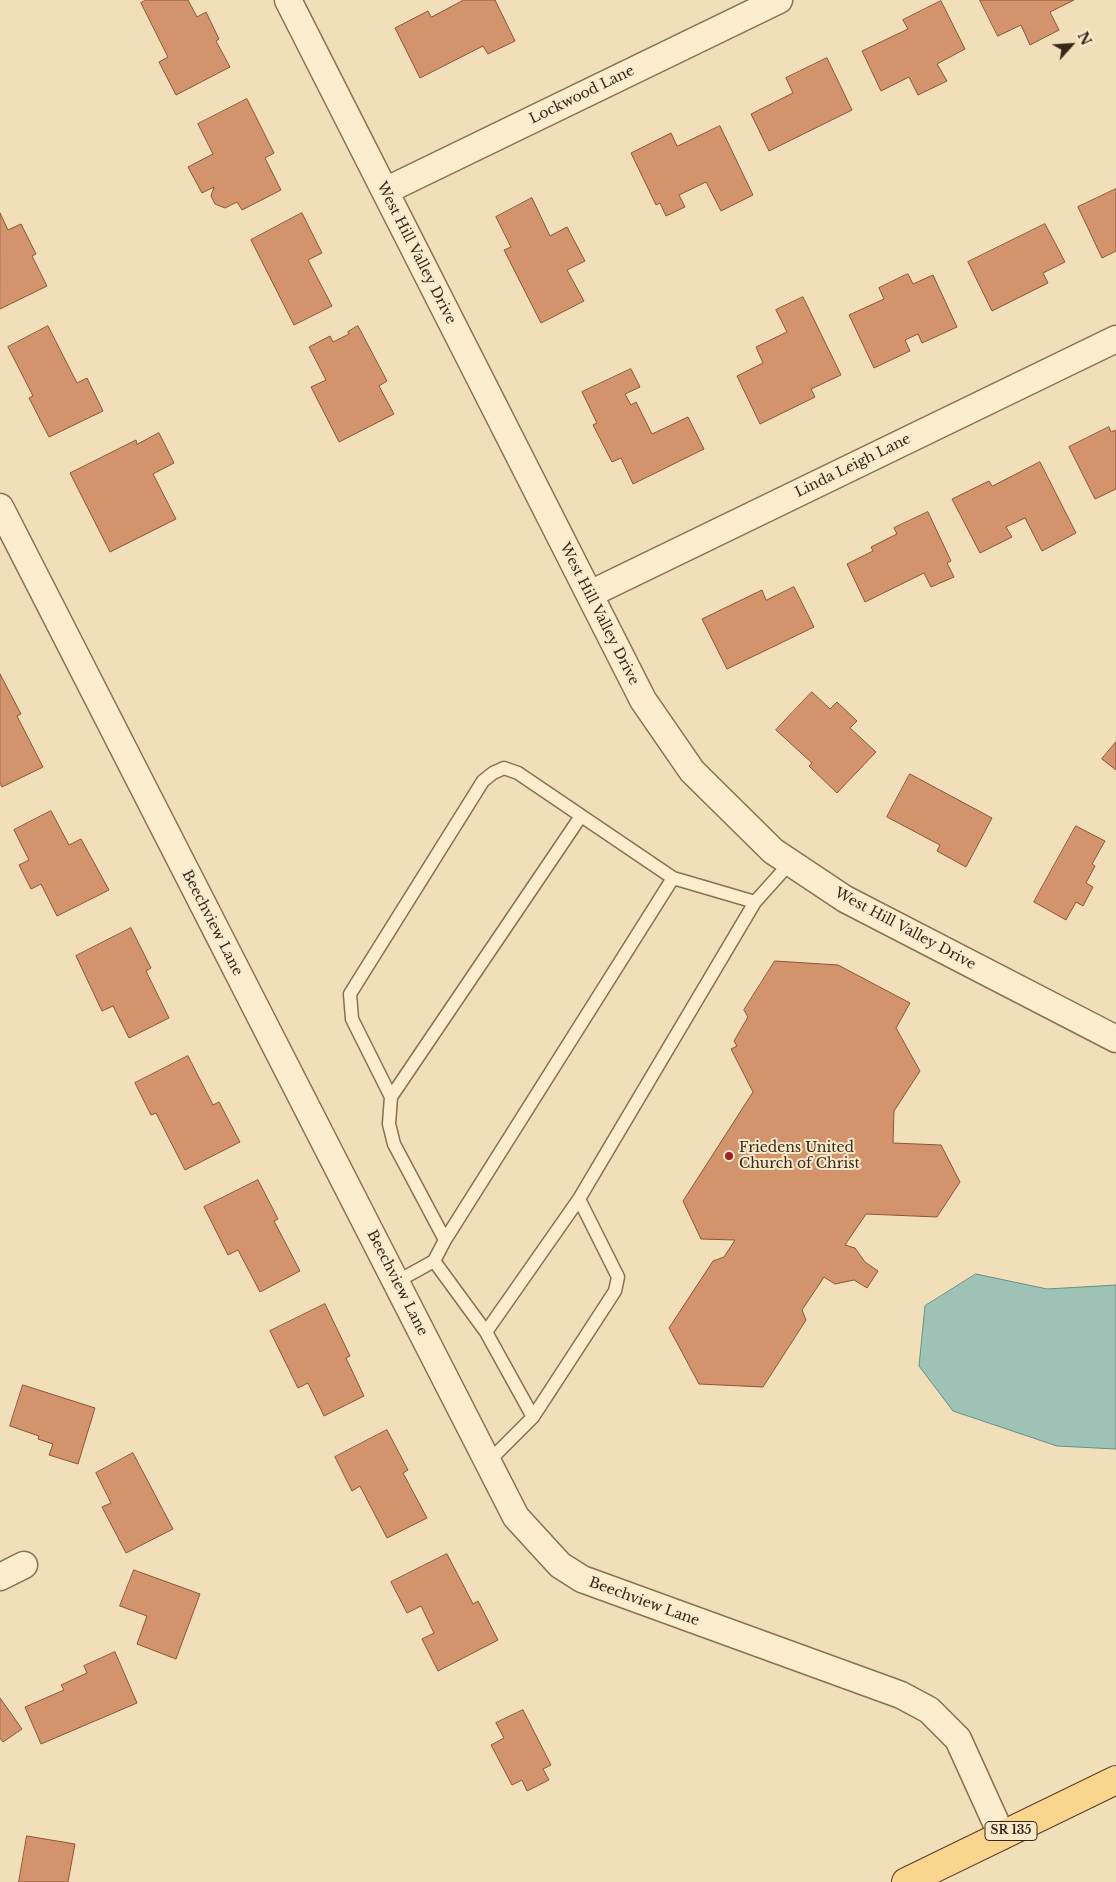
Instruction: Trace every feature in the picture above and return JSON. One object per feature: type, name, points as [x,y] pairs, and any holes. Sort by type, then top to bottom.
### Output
[{"type":"main road","name":"SR 135","points":[[906,1882],[1116,1780]]},
{"type":"street","name":"West Hill Valley Drive","points":[[288,0],[642,700],[692,771],[774,851],[845,900],[1114,1033]]},
{"type":"street","name":"Lockwood Lane","points":[[384,191],[779,0]]},
{"type":"street","name":"Linda Leigh Lane","points":[[590,594],[1116,339]]},
{"type":"street","name":"Beechview Lane","points":[[0,507],[516,1517],[560,1565],[582,1580],[901,1694],[929,1710],[958,1739],[1002,1836]]},
{"type":"street","points":[[0,1577],[24,1564]]},
{"type":"lane","points":[[391,1097],[352,1019],[350,994],[483,781],[493,773],[504,768],[518,773],[673,878],[755,902]]},
{"type":"lane","points":[[445,1240],[394,1144],[389,1124],[391,1097],[581,816]]},
{"type":"lane","points":[[486,1332],[578,1199],[755,902],[790,863]]},
{"type":"lane","points":[[396,1282],[434,1261],[445,1240],[673,878]]},
{"type":"lane","points":[[488,1462],[533,1416],[615,1291],[618,1277],[578,1199]]},
{"type":"lane","points":[[434,1261],[486,1332],[533,1416]]},
{"type":"water","points":[[976,1274],[1047,1289],[1116,1285],[1116,1449],[1057,1446],[953,1411],[919,1366],[925,1306]]},
{"type":"building","points":[[146,0],[188,0],[197,17],[206,12],[219,39],[216,41],[230,67],[176,95],[159,62],[168,57],[141,3]]},
{"type":"building","points":[[464,0],[495,0],[515,41],[488,54],[483,46],[420,78],[395,28],[428,11],[431,17]]},
{"type":"building","points":[[980,0],[1074,0],[1050,12],[1059,30],[1030,45],[1021,25],[998,36]]},
{"type":"building","points":[[941,1],[965,49],[937,64],[947,81],[918,95],[909,77],[881,91],[862,51],[908,29],[903,20]]},
{"type":"building","points":[[827,58],[852,110],[769,151],[751,114],[793,93],[786,78]]},
{"type":"building","points":[[247,99],[274,153],[265,158],[281,190],[242,210],[237,202],[225,208],[215,204],[211,196],[214,187],[202,193],[188,167],[213,154],[198,124]]},
{"type":"building","points":[[720,126],[753,195],[721,211],[706,182],[679,195],[685,207],[666,216],[660,203],[656,205],[631,153],[671,133],[677,146]]},
{"type":"building","points":[[1116,189],[1116,251],[1102,258],[1078,207]]},
{"type":"building","points":[[532,198],[550,236],[567,227],[585,261],[567,270],[584,301],[541,323],[504,250],[511,247],[496,217]]},
{"type":"building","points":[[0,213],[8,230],[21,224],[36,254],[32,256],[47,286],[0,309]]},
{"type":"building","points":[[302,213],[322,253],[308,260],[332,306],[294,325],[251,240]]},
{"type":"building","points":[[1045,224],[1065,262],[1043,273],[1048,283],[992,311],[968,262]]},
{"type":"building","points":[[908,274],[913,284],[933,275],[957,327],[922,343],[918,334],[905,340],[910,351],[874,368],[849,315],[884,299],[879,288]]},
{"type":"building","points":[[803,297],[841,375],[811,389],[815,397],[760,424],[737,376],[763,363],[756,347],[787,332],[776,310]]},
{"type":"building","points":[[48,326],[77,383],[87,378],[103,411],[49,437],[29,398],[33,396],[8,347]]},
{"type":"building","points":[[358,326],[387,381],[379,386],[394,414],[339,442],[311,387],[326,380],[309,347],[330,336],[333,342],[349,334],[348,332]]},
{"type":"building","points":[[631,369],[640,387],[625,394],[631,405],[636,402],[652,434],[688,417],[704,449],[633,484],[621,458],[612,462],[593,425],[597,423],[582,392]]},
{"type":"building","points":[[1109,427],[1111,432],[1116,430],[1116,489],[1095,499],[1069,447]]},
{"type":"building","points":[[159,433],[174,463],[153,474],[176,519],[110,552],[70,473],[136,440],[137,444]]},
{"type":"building","points":[[1040,462],[1076,533],[1042,551],[1025,518],[1006,527],[1012,537],[980,553],[952,499],[989,481],[992,486]]},
{"type":"building","points":[[928,512],[951,561],[947,563],[954,577],[931,587],[924,573],[865,602],[847,564],[873,551],[871,547],[897,534],[894,528]]},
{"type":"building","points":[[794,587],[814,627],[727,669],[702,619],[762,590],[766,600]]},
{"type":"building","points":[[0,674],[21,714],[17,716],[43,767],[2,787],[0,783]]},
{"type":"building","points":[[812,692],[830,709],[837,702],[857,721],[850,728],[876,752],[837,793],[809,766],[812,763],[776,730]]},
{"type":"building","points":[[1116,742],[1116,770],[1102,759]]},
{"type":"building","points":[[910,774],[992,818],[966,867],[937,851],[940,845],[887,817]]},
{"type":"building","points":[[51,811],[69,845],[81,839],[109,890],[57,916],[41,884],[31,889],[19,865],[29,860],[14,830]]},
{"type":"building","points":[[1076,826],[1105,841],[1092,864],[1095,866],[1086,883],[1093,887],[1083,906],[1076,902],[1066,920],[1034,902]]},
{"type":"building","points":[[131,928],[151,968],[146,971],[169,1018],[129,1038],[113,1006],[102,1011],[76,956]]},
{"type":"building","points":[[775,961],[838,965],[910,1003],[896,1028],[920,1071],[894,1111],[893,1143],[941,1145],[960,1182],[937,1217],[866,1214],[845,1245],[855,1248],[865,1262],[878,1271],[867,1288],[854,1280],[835,1284],[824,1277],[802,1310],[806,1320],[763,1387],[699,1384],[669,1328],[713,1261],[724,1257],[735,1240],[701,1239],[683,1201],[753,1092],[731,1049],[737,1046],[734,1041],[748,1017],[744,1010]]},
{"type":"building","points":[[188,1056],[213,1105],[219,1102],[240,1142],[185,1170],[156,1113],[151,1115],[135,1083]]},
{"type":"building","points":[[258,1180],[278,1219],[274,1221],[300,1271],[260,1292],[238,1250],[228,1255],[204,1207]]},
{"type":"building","points":[[325,1304],[350,1356],[346,1358],[364,1396],[324,1416],[308,1383],[298,1388],[270,1331]]},
{"type":"building","points":[[23,1385],[95,1408],[78,1464],[49,1455],[53,1444],[38,1439],[39,1436],[10,1426]]},
{"type":"building","points":[[387,1430],[408,1470],[403,1473],[427,1518],[387,1538],[360,1486],[352,1491],[335,1457]]},
{"type":"building","points":[[133,1453],[173,1529],[126,1553],[102,1507],[111,1503],[96,1473]]},
{"type":"building","points":[[447,1554],[473,1604],[478,1601],[498,1640],[438,1671],[422,1639],[434,1633],[421,1606],[407,1613],[391,1582]]},
{"type":"building","points":[[134,1570],[200,1594],[176,1659],[137,1644],[147,1616],[120,1606]]},
{"type":"building","points":[[115,1652],[137,1703],[41,1744],[25,1707],[64,1690],[61,1685],[87,1673],[84,1666]]},
{"type":"building","points":[[0,1698],[22,1729],[3,1742],[0,1738]]},
{"type":"building","points":[[523,1710],[551,1765],[543,1769],[549,1780],[527,1791],[522,1780],[512,1785],[491,1745],[504,1738],[496,1723]]},
{"type":"building","points":[[27,1836],[75,1844],[68,1882],[19,1882]]},
{"type":"place","name":"Friedens United Church of Christ","points":[[729,1156]]}]
